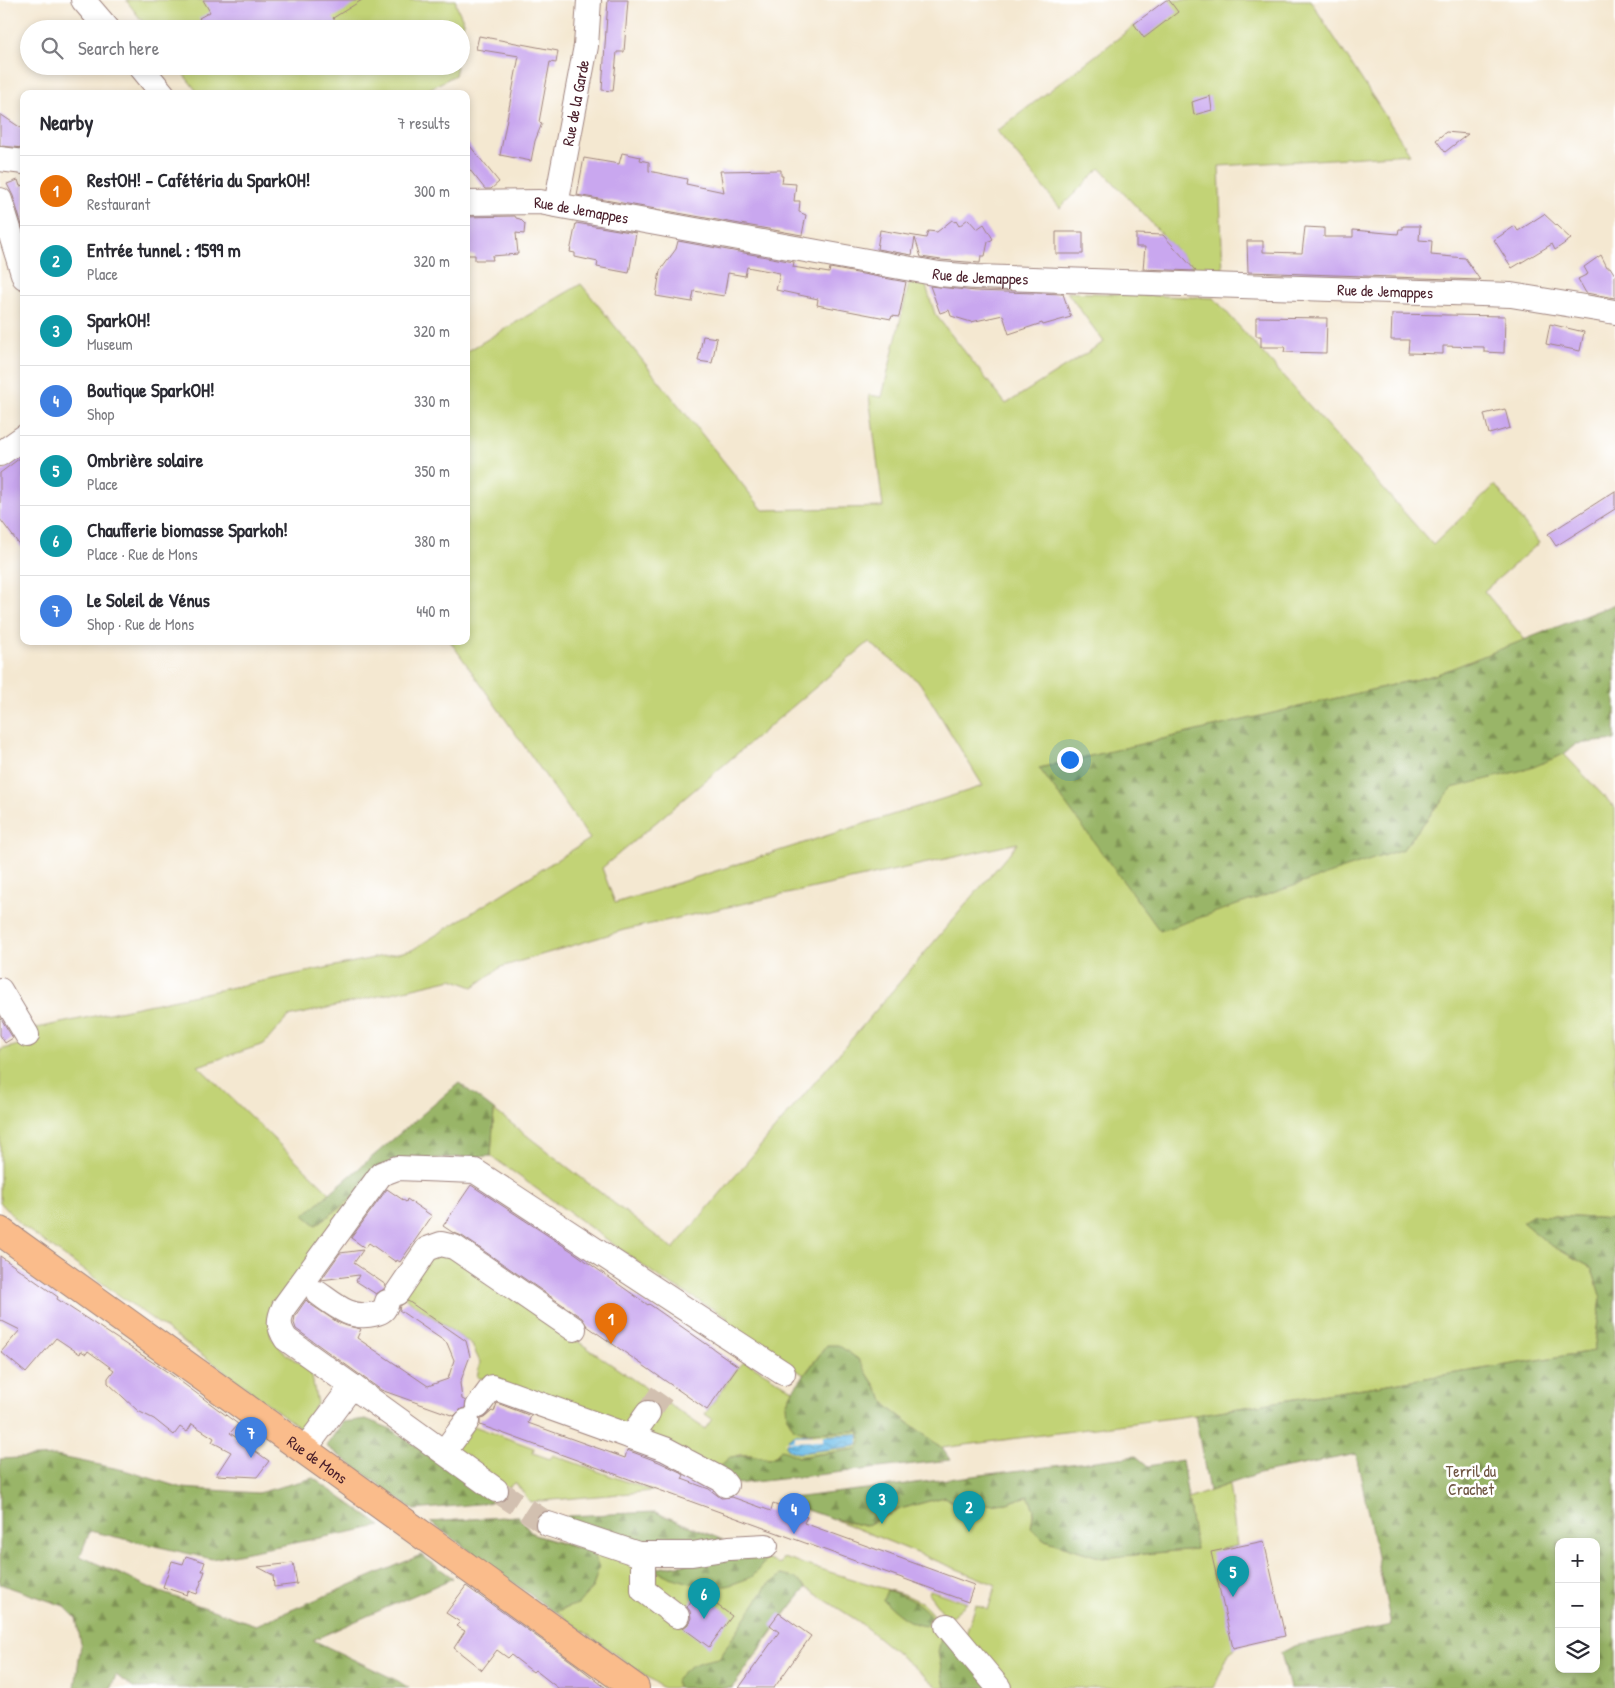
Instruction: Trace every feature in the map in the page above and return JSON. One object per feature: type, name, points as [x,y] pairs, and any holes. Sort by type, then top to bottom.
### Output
[{"type":"main road","name":"Rue de Mons","points":[[0,1231],[636,1688]]},
{"type":"street","points":[[84,0],[101,20]]},
{"type":"street","name":"Rue de la Garde","points":[[556,205],[586,46],[589,0]]},
{"type":"street","points":[[147,75],[160,90]]},
{"type":"street","points":[[0,158],[20,161]]},
{"type":"street","points":[[0,200],[20,264]]},
{"type":"street","name":"Rue de Jemappes","points":[[470,203],[540,202],[948,275],[1511,295],[1615,312]]},
{"type":"street","points":[[0,454],[20,440]]},
{"type":"street","points":[[0,990],[27,1035]]},
{"type":"street","points":[[496,1490],[286,1339],[280,1330],[279,1318],[309,1287],[382,1174],[396,1168],[475,1171],[783,1373]]},
{"type":"street","points":[[309,1287],[343,1311],[357,1316],[382,1312],[426,1249],[441,1244],[454,1247],[574,1329]]},
{"type":"street","points":[[304,1450],[352,1386]]},
{"type":"street","points":[[444,1452],[492,1387],[665,1449],[726,1484]]},
{"type":"street","points":[[631,1437],[648,1413]]},
{"type":"street","points":[[548,1524],[638,1554],[692,1554],[729,1548],[766,1546]]},
{"type":"street","points":[[643,1554],[643,1590],[676,1616]]},
{"type":"street","points":[[947,1626],[999,1688]]},
{"type":"green space","points":[[126,0],[456,0],[456,5],[463,20],[141,20]]},
{"type":"green space","points":[[1168,0],[1310,0],[1410,154],[1219,166],[1223,272],[1200,275],[1100,168],[1060,208],[997,131]]},
{"type":"green space","points":[[184,75],[455,75],[427,90],[196,90]]},
{"type":"green space","points":[[909,283],[925,283],[935,314],[1006,404],[1104,342],[1067,292],[1214,298],[1433,545],[1495,485],[1539,543],[1484,591],[1526,641],[1435,675],[1040,768],[1403,849],[1452,788],[1475,777],[1564,754],[1615,808],[1615,1219],[1533,1215],[1549,1244],[1592,1268],[1601,1298],[1594,1351],[1195,1415],[942,1448],[889,1408],[858,1359],[827,1345],[804,1375],[725,1322],[727,1317],[663,1280],[491,1156],[494,1110],[673,1249],[1018,843],[624,930],[501,967],[473,987],[452,979],[288,1017],[264,1044],[198,1066],[330,1193],[305,1215],[316,1225],[358,1194],[269,1319],[271,1337],[286,1354],[311,1371],[317,1404],[300,1428],[219,1367],[21,1225],[0,1202],[0,1050],[22,1044],[32,1029],[412,950],[590,839],[453,645],[470,645],[470,350],[581,284],[763,510],[883,507],[869,395],[882,397]],"holes":[[[869,642],[920,683],[983,786],[615,903],[602,868]]]},
{"type":"green space","points":[[1615,604],[1615,740],[1576,744],[1564,754],[1531,768],[1452,788],[1403,849],[1160,931],[1039,768],[1435,675]]},
{"type":"green space","points":[[459,1083],[494,1110],[491,1156],[392,1160],[358,1194],[316,1225],[304,1215]]},
{"type":"green space","name":"Terril du Crachet","points":[[1533,1215],[1615,1219],[1615,1688],[1290,1688],[1281,1653],[1294,1646],[1391,1625],[1356,1454],[1258,1474],[1209,1491],[1195,1415],[1594,1351],[1601,1299],[1592,1268],[1549,1244],[1522,1222]]},
{"type":"green space","points":[[448,1252],[705,1429],[712,1419],[705,1414],[736,1370],[745,1361],[793,1390],[786,1404],[807,1433],[858,1431],[861,1437],[860,1445],[857,1449],[797,1457],[781,1449],[777,1455],[769,1459],[738,1455],[727,1460],[716,1470],[664,1440],[477,1377],[480,1362],[472,1345],[400,1294],[425,1259]]},
{"type":"green space","points":[[827,1345],[838,1345],[858,1359],[889,1408],[942,1448],[950,1460],[736,1484],[716,1470],[730,1457],[750,1455],[769,1459],[777,1455],[781,1449],[798,1457],[857,1449],[861,1441],[858,1431],[807,1433],[794,1429],[787,1417],[786,1404],[793,1390]]},
{"type":"green space","points":[[366,1419],[391,1429],[495,1500],[488,1503],[414,1510],[326,1446],[343,1422]]},
{"type":"green space","points":[[474,1426],[534,1448],[533,1453],[550,1459],[553,1455],[653,1491],[530,1502],[515,1482],[506,1490],[452,1453]]},
{"type":"green space","points":[[56,1456],[124,1470],[182,1488],[258,1493],[313,1478],[381,1526],[212,1559],[90,1531],[80,1556],[160,1592],[256,1625],[421,1555],[453,1578],[313,1640],[409,1688],[133,1688],[116,1675],[111,1688],[75,1688],[81,1644],[76,1618],[64,1606],[0,1584],[0,1459]]},
{"type":"green space","points":[[1136,1456],[1148,1466],[1182,1460],[1196,1549],[1102,1558],[1045,1540],[1031,1528],[1034,1509],[1028,1496],[1007,1503],[962,1507],[944,1497],[900,1509],[865,1526],[831,1518],[776,1500]]},
{"type":"green space","points":[[1229,1484],[1237,1546],[1221,1549],[1238,1646],[1229,1653],[1214,1688],[1001,1688],[963,1643],[976,1605],[988,1610],[996,1585],[831,1518],[865,1526],[900,1509],[944,1497],[962,1507],[1007,1503],[1028,1496],[1034,1509],[1031,1528],[1045,1540],[1102,1558],[1196,1549],[1188,1499]]},
{"type":"green space","points":[[655,1512],[723,1540],[643,1547],[562,1520],[568,1516]]},
{"type":"green space","points":[[518,1516],[534,1535],[652,1569],[752,1554],[780,1564],[783,1558],[906,1595],[923,1603],[994,1688],[939,1688],[858,1621],[805,1587],[732,1688],[663,1688],[430,1522]]},
{"type":"green space","points":[[518,1516],[534,1535],[592,1553],[599,1567],[593,1587],[578,1604],[554,1612],[430,1522]]},
{"type":"green space","points":[[752,1554],[767,1559],[752,1577],[727,1586],[700,1586],[670,1577],[652,1569]]},
{"type":"green space","points":[[781,1575],[795,1578],[806,1588],[784,1615],[732,1688],[678,1688],[675,1681],[689,1667],[719,1658],[766,1587]]},
{"type":"green space","points":[[887,1590],[921,1606],[931,1616],[926,1626],[902,1617],[892,1609],[883,1600]]},
{"type":"green space","points":[[930,1590],[967,1603],[948,1619],[928,1593]]},
{"type":"green space","points":[[946,1635],[990,1688],[945,1688],[938,1652],[941,1638]]},
{"type":"water","points":[[796,1434],[816,1436],[859,1435],[856,1446],[798,1453],[789,1450],[786,1445],[788,1439]]},
{"type":"pier","points":[[823,1435],[823,1441],[784,1442],[795,1440],[795,1436]]},
{"type":"building","points":[[203,0],[362,0],[333,18],[334,20],[200,20],[199,18],[210,12]]},
{"type":"building","points":[[608,0],[628,0],[624,52],[617,52],[613,91],[602,90]]},
{"type":"building","points":[[1166,0],[1169,0],[1178,12],[1144,38],[1134,24]]},
{"type":"building","points":[[479,36],[558,51],[556,63],[550,62],[539,122],[542,123],[535,141],[531,161],[500,155],[519,56],[476,49]]},
{"type":"building","points":[[1210,96],[1212,110],[1194,115],[1192,102]]},
{"type":"building","points":[[0,114],[20,127],[20,148],[0,146]]},
{"type":"building","points":[[1446,132],[1468,134],[1445,152],[1436,140]]},
{"type":"building","points":[[470,146],[499,182],[491,189],[485,189],[470,170]]},
{"type":"building","points":[[622,153],[641,157],[640,160],[649,162],[649,171],[687,179],[686,184],[724,192],[720,171],[781,170],[781,176],[783,176],[782,183],[796,184],[794,201],[800,201],[799,212],[806,215],[802,235],[577,195],[584,158],[619,164]]},
{"type":"building","points":[[18,180],[20,186],[20,219],[13,196],[7,184]]},
{"type":"building","points":[[1544,214],[1571,239],[1555,250],[1552,244],[1512,268],[1494,240],[1515,226],[1518,231]]},
{"type":"building","points":[[515,216],[520,219],[525,224],[524,234],[516,233],[518,254],[492,256],[493,260],[475,260],[475,255],[470,255],[470,217]]},
{"type":"building","points":[[968,219],[977,229],[984,224],[993,239],[988,242],[985,256],[981,256],[980,263],[921,257],[915,238],[912,255],[877,249],[880,230],[926,238],[928,231],[937,232],[952,220],[956,221],[959,226]]},
{"type":"building","points":[[576,223],[636,233],[629,273],[597,267],[598,262],[575,257],[575,253],[570,252]]},
{"type":"building","points":[[1403,226],[1420,226],[1419,240],[1432,241],[1431,255],[1465,258],[1480,280],[1248,272],[1247,241],[1263,241],[1263,252],[1302,253],[1305,227],[1324,228],[1324,237],[1353,237],[1353,230],[1398,234],[1399,229],[1403,229]]},
{"type":"building","points":[[1056,232],[1083,232],[1083,254],[1056,254]]},
{"type":"building","points":[[1136,234],[1163,235],[1196,271],[1143,269],[1145,247],[1136,247]]},
{"type":"building","points":[[678,241],[794,262],[793,267],[829,273],[830,268],[906,282],[899,317],[892,316],[891,319],[817,305],[818,299],[776,290],[780,273],[747,267],[745,276],[728,273],[724,296],[694,291],[692,302],[656,296],[660,271],[676,249]]},
{"type":"building","points":[[1601,255],[1607,267],[1610,267],[1615,275],[1615,298],[1586,293],[1578,279],[1588,274],[1584,267]]},
{"type":"building","points":[[930,286],[975,291],[1063,294],[1071,317],[1043,325],[1042,323],[1009,334],[1003,315],[971,322],[951,316],[949,310],[940,313]]},
{"type":"building","points":[[1392,314],[1505,316],[1504,353],[1484,352],[1484,347],[1443,346],[1443,354],[1408,353],[1409,340],[1391,340]]},
{"type":"building","points":[[1256,317],[1327,318],[1326,353],[1284,352],[1285,347],[1261,347],[1261,336],[1256,336]]},
{"type":"building","points":[[1550,324],[1584,332],[1580,351],[1546,344]]},
{"type":"building","points":[[703,336],[717,338],[712,363],[698,361]]},
{"type":"building","points":[[1505,409],[1510,428],[1489,434],[1484,414]]},
{"type":"building","points":[[20,458],[20,546],[0,519],[0,473]]},
{"type":"building","points":[[1615,491],[1615,509],[1556,546],[1548,534]]},
{"type":"building","points":[[0,1017],[13,1038],[5,1043],[0,1035]]},
{"type":"building","points":[[471,1185],[576,1254],[738,1366],[707,1410],[587,1326],[582,1318],[462,1236],[443,1226]]},
{"type":"building","points":[[387,1189],[406,1202],[407,1199],[432,1216],[400,1262],[397,1260],[396,1262],[369,1243],[365,1248],[351,1238]]},
{"type":"building","points":[[363,1250],[354,1263],[386,1285],[384,1289],[376,1294],[356,1281],[359,1275],[321,1280],[340,1253]]},
{"type":"building","points":[[0,1256],[58,1297],[57,1299],[169,1373],[238,1424],[230,1433],[269,1461],[257,1477],[216,1475],[231,1452],[212,1442],[214,1438],[192,1424],[187,1432],[180,1427],[174,1435],[154,1419],[138,1411],[108,1383],[108,1378],[114,1370],[88,1351],[86,1354],[81,1351],[80,1354],[56,1338],[26,1373],[1,1352],[20,1330],[0,1320]]},
{"type":"building","points":[[306,1300],[337,1322],[361,1329],[357,1338],[428,1386],[448,1379],[454,1360],[447,1343],[399,1310],[400,1306],[408,1301],[466,1341],[470,1356],[460,1383],[462,1399],[466,1401],[465,1408],[461,1409],[454,1416],[381,1390],[296,1329],[294,1323],[295,1316]]},
{"type":"building","points":[[497,1403],[531,1416],[528,1423],[625,1458],[627,1450],[659,1462],[684,1475],[682,1479],[709,1489],[721,1498],[732,1497],[771,1511],[773,1504],[807,1517],[804,1523],[974,1585],[968,1602],[480,1425],[480,1419],[492,1411],[494,1412]]},
{"type":"building","points":[[1264,1541],[1285,1636],[1233,1648],[1211,1552]]},
{"type":"building","points":[[186,1556],[205,1562],[202,1571],[205,1571],[197,1594],[188,1591],[187,1595],[163,1587],[172,1561],[183,1564]]},
{"type":"building","points":[[293,1563],[297,1584],[274,1587],[273,1575],[258,1567]]},
{"type":"building","points":[[466,1586],[606,1688],[558,1688],[535,1670],[533,1672],[511,1655],[508,1658],[497,1650],[482,1670],[454,1648],[465,1631],[456,1626],[460,1622],[446,1613]]},
{"type":"building","points":[[698,1591],[732,1616],[709,1647],[683,1628],[691,1618],[687,1607]]},
{"type":"building","points":[[779,1613],[811,1636],[774,1688],[739,1688],[779,1632],[770,1625]]},
{"type":"tunnel","points":[[648,1413],[667,1386]]},
{"type":"tunnel","points":[[496,1490],[548,1524]]},
{"type":"place","name":"RestOH! - Cafétéria du SparkOH!","points":[[611,1344]]},
{"type":"place","name":"Le Soleil de Vénus","points":[[251,1458]]},
{"type":"place","name":"SparkOH!","points":[[882,1524]]},
{"type":"place","name":"Entrée tunnel : 1599 m","points":[[969,1532]]},
{"type":"place","name":"Boutique SparkOH!","points":[[794,1534]]},
{"type":"place","name":"Ombrière solaire","points":[[1233,1597]]},
{"type":"place","name":"Chaufferie biomasse Sparkoh!","points":[[704,1619]]}]
